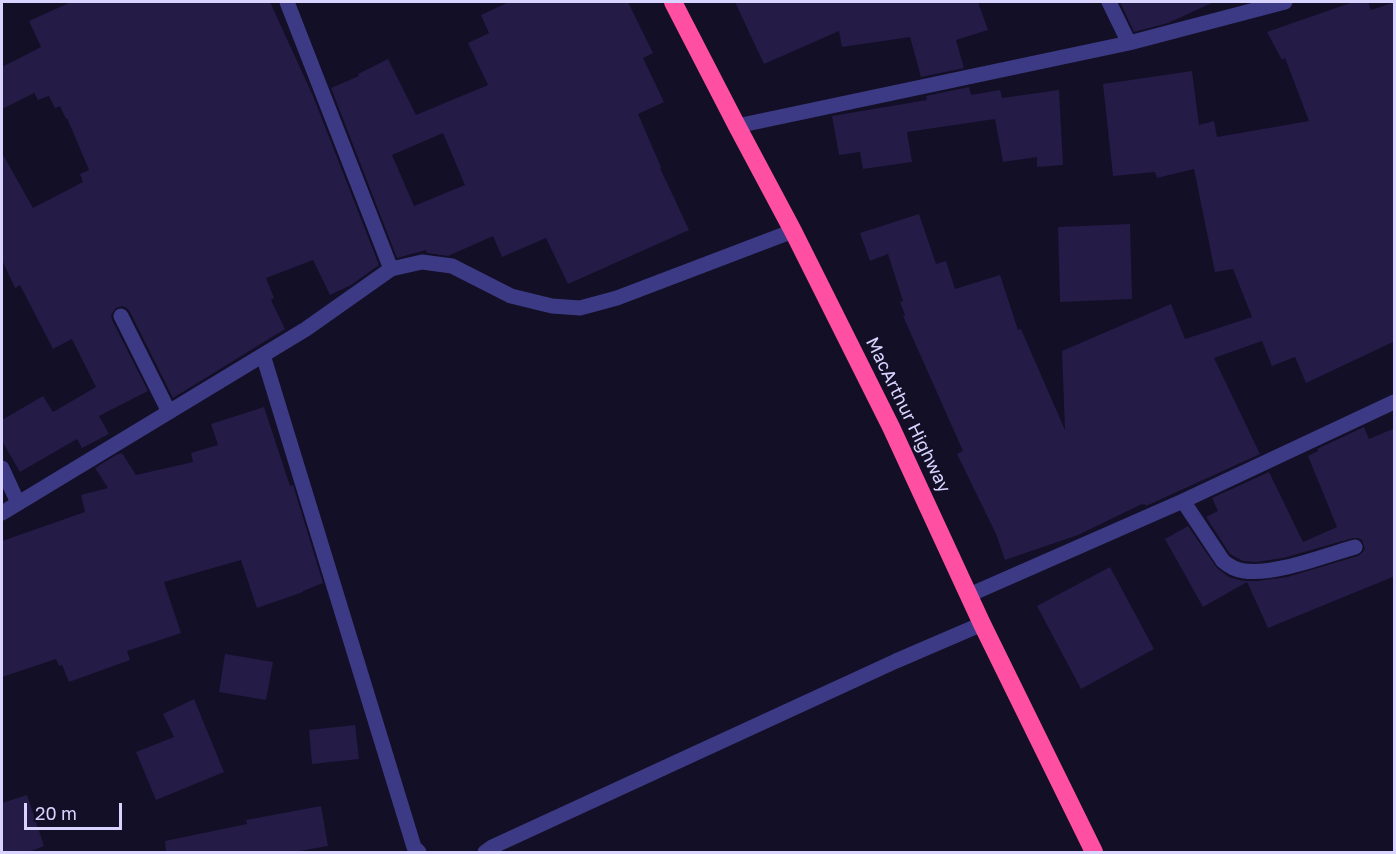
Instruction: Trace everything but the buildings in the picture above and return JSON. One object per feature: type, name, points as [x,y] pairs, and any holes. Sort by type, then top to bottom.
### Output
[{"type":"highway","name":"MacArthur Highway","points":[[673,2],[793,231],[891,427],[982,624],[1094,852]]},
{"type":"street","points":[[287,2],[391,269]]},
{"type":"street","points":[[1109,2],[1129,43]]},
{"type":"street","points":[[737,126],[1129,43],[1284,2]]},
{"type":"street","points":[[2,513],[306,329],[391,269],[422,262],[452,266],[511,296],[552,306],[580,308],[617,298],[793,231]]},
{"type":"street","points":[[121,316],[169,412]]},
{"type":"street","points":[[263,355],[410,836],[418,852]]},
{"type":"street","points":[[969,595],[1183,501],[1395,402]]},
{"type":"street","points":[[2,468],[18,503]]},
{"type":"street","points":[[1183,501],[1223,561],[1232,568],[1245,572],[1279,569],[1355,547]]},
{"type":"street","points":[[485,852],[513,837],[896,661],[982,624]]}]
